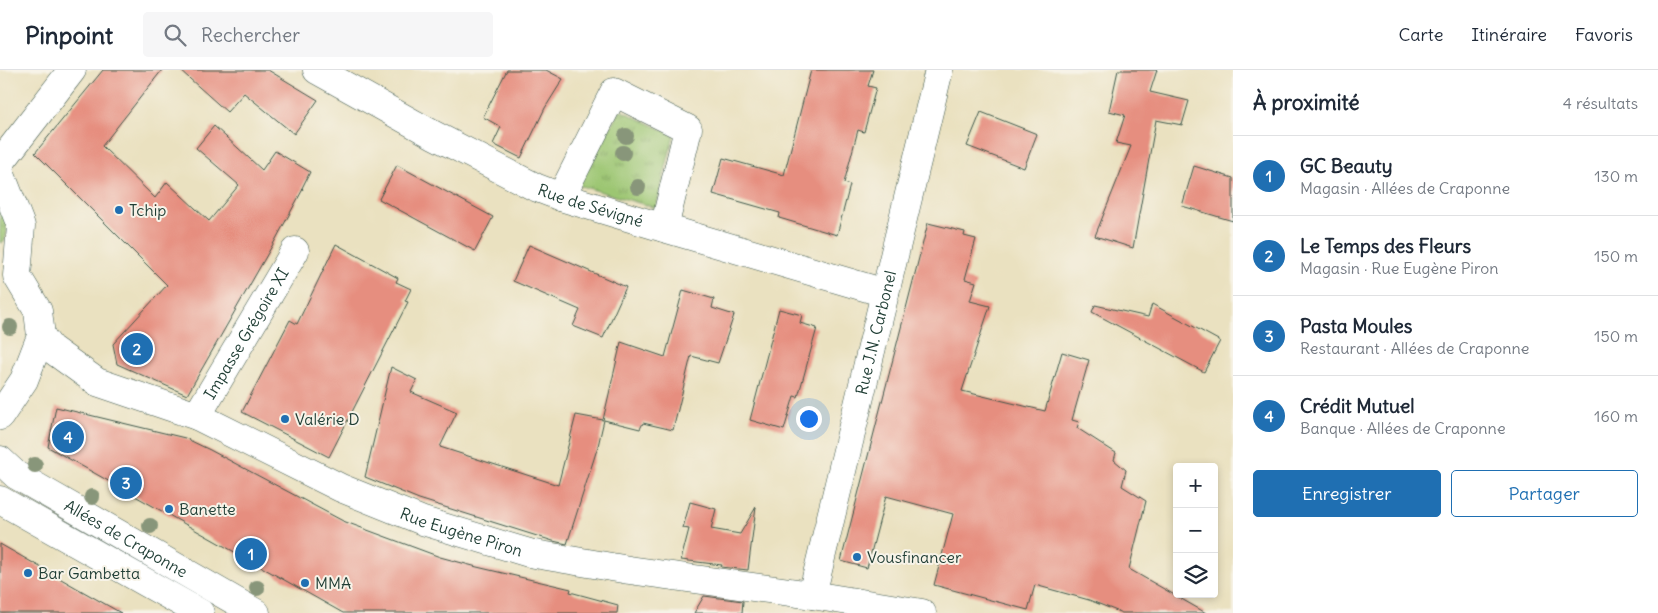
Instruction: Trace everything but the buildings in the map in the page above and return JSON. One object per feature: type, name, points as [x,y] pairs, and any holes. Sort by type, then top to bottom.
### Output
[{"type":"street","points":[[0,163],[72,70]]},
{"type":"street","name":"Rue de Sévigné","points":[[317,70],[442,139],[535,187],[561,197],[885,293]]},
{"type":"street","name":"Rue J.N. Carbonel","points":[[812,595],[939,70]]},
{"type":"street","points":[[561,197],[614,92],[688,129],[664,228]]},
{"type":"street","points":[[0,172],[21,226],[8,270],[38,311],[42,336],[24,380],[0,416]]},
{"type":"street","name":"Impasse Grégoire XI","points":[[197,416],[294,251]]},
{"type":"street","name":"Rue Eugène Piron","points":[[42,336],[50,348],[97,382],[197,416],[341,488],[423,521],[521,550],[629,570],[812,595],[922,613]]},
{"type":"street","name":"Allées de Craponne","points":[[0,460],[16,476],[256,613]]},
{"type":"street","name":"Allées de Craponne","points":[[0,500],[200,613]]},
{"type":"green space","points":[[620,110],[674,135],[656,208],[578,185]]},
{"type":"green space","points":[[0,209],[7,228],[4,241],[0,243]]},
{"type":"place","name":"Tchip","points":[[119,210]]},
{"type":"place","name":"Le Temps des Fleurs","points":[[137,349]]},
{"type":"place","name":"Valérie D","points":[[285,419]]},
{"type":"place","name":"Crédit Mutuel","points":[[68,437]]},
{"type":"place","name":"Pasta Moules","points":[[126,483]]},
{"type":"place","name":"Banette","points":[[169,509]]},
{"type":"place","name":"GC Beauty","points":[[251,554]]},
{"type":"place","name":"Vousfinancer","points":[[857,557]]},
{"type":"place","name":"Bar Gambetta","points":[[28,573]]},
{"type":"place","name":"MMA","points":[[305,583]]}]
